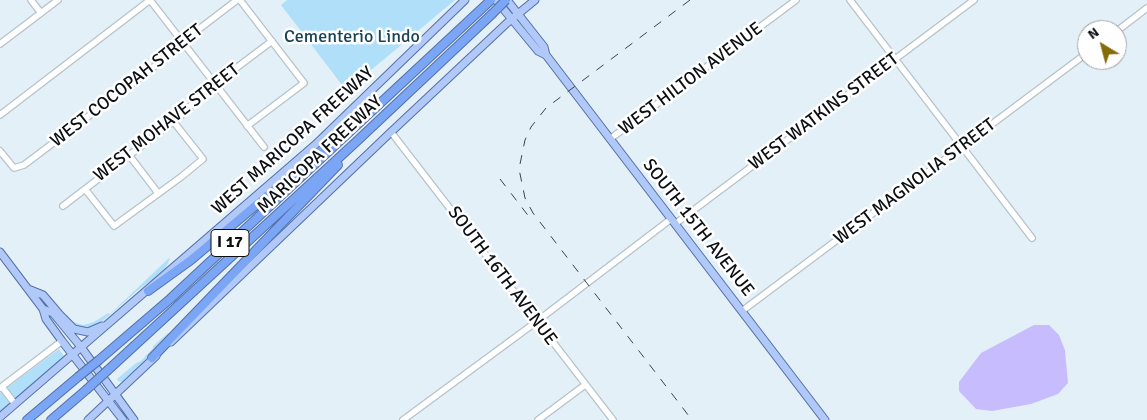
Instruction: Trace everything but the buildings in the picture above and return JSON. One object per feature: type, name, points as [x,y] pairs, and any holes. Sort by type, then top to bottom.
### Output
[{"type":"highway","name":"MARICOPA FREEWAY","points":[[51,420],[356,142],[507,0]]},
{"type":"highway","name":"MARICOPA FREEWAY","points":[[27,420],[170,299],[488,3]]},
{"type":"highway","points":[[148,291],[191,260],[346,128],[358,124]]},
{"type":"highway","points":[[152,358],[341,162],[356,142]]},
{"type":"main road","name":"WEST MARICOPA FREEWAY","points":[[0,417],[315,145],[465,0]]},
{"type":"main road","name":"SOUTH 15TH AVENUE","points":[[496,0],[538,51],[546,55]]},
{"type":"main road","name":"SOUTH 15TH AVENUE","points":[[507,0],[544,48],[546,55],[825,420]]},
{"type":"main road","points":[[88,420],[152,358],[183,332],[391,132],[535,0]]},
{"type":"main road","points":[[0,252],[43,309],[46,319],[62,341],[123,420]]},
{"type":"main road","points":[[28,289],[43,295],[67,324],[76,330],[88,332],[112,320]]},
{"type":"main road","points":[[43,309],[53,313],[81,347],[134,420]]},
{"type":"street","points":[[31,0],[41,13]]},
{"type":"street","points":[[0,44],[58,0]]},
{"type":"street","points":[[0,115],[150,0],[264,148]]},
{"type":"street","points":[[239,0],[304,83],[247,126]]},
{"type":"street","name":"WEST COCOPAH STREET","points":[[0,151],[14,168],[20,167],[155,66],[182,42],[239,0]]},
{"type":"street","name":"WEST HILTON AVENUE","points":[[610,139],[796,0]]},
{"type":"street","points":[[850,0],[1032,238]]},
{"type":"street","name":"WEST WATKINS STREET","points":[[403,420],[974,0]]},
{"type":"street","points":[[1127,23],[1147,8]]},
{"type":"street","name":"WEST MOHAVE STREET","points":[[63,206],[173,122],[215,84],[272,41]]},
{"type":"street","name":"WEST MAGNOLIA STREET","points":[[742,311],[1077,61]]},
{"type":"street","points":[[85,188],[114,226],[158,193],[203,159],[173,122]]},
{"type":"street","name":"SOUTH 16TH AVENUE","points":[[391,132],[613,420]]},
{"type":"street","points":[[128,155],[158,193]]},
{"type":"street","points":[[15,404],[1,388],[62,341]]},
{"type":"street","points":[[538,420],[585,385]]},
{"type":"green space","name":"Cementerio Lindo","points":[[287,0],[455,0],[376,66],[345,89],[281,5]]},
{"type":"green space","points":[[169,258],[164,271],[137,291],[98,325],[90,329],[78,328],[65,317],[67,315],[73,322],[83,325],[94,322],[108,313],[110,314]]},
{"type":"green space","points":[[168,333],[170,335],[145,361],[122,382],[118,381],[117,379],[141,361],[153,346]]},
{"type":"green space","points":[[59,349],[64,356],[61,360],[0,412],[0,393]]},
{"type":"shaded area","points":[[1034,325],[1049,325],[1059,335],[1065,350],[1068,383],[1058,394],[1031,404],[992,411],[976,409],[959,391],[959,382],[981,353]]},
{"type":"railway","points":[[690,0],[546,108],[531,127],[525,140],[519,169],[525,198],[533,213],[692,420]]},
{"type":"railway","points":[[500,179],[530,218]]}]
